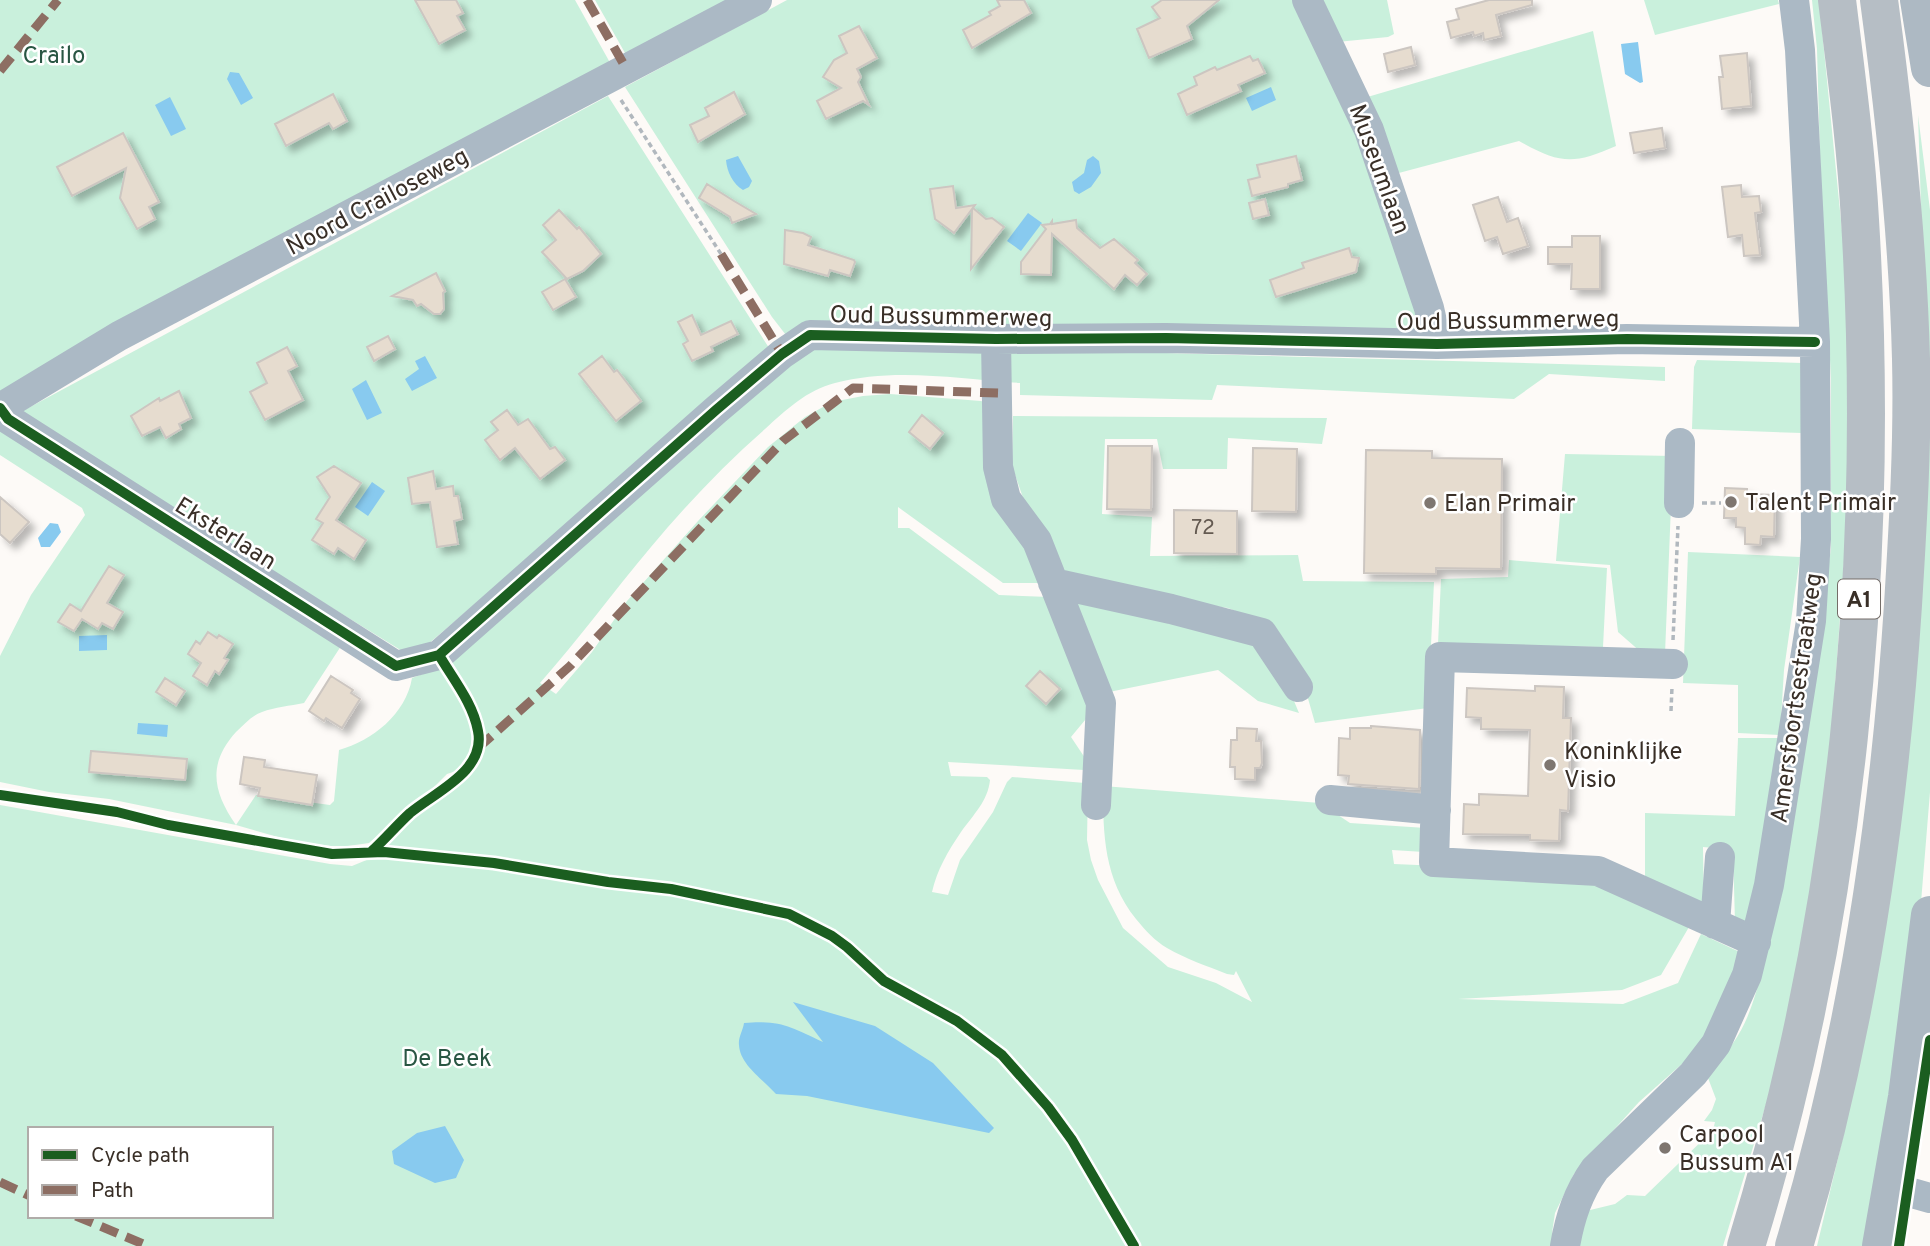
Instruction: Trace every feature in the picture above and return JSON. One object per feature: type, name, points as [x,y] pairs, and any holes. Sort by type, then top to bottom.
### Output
[{"type":"highway","name":"A1","points":[[1746,1246],[1790,1082],[1808,1001],[1824,919],[1853,703],[1866,439],[1860,220],[1837,0]]},
{"type":"highway","name":"A1","points":[[1794,1246],[1844,1054],[1877,866],[1896,707],[1907,534],[1911,360],[1904,227],[1892,93],[1879,0]]},
{"type":"main road","points":[[1919,0],[1930,68]]},
{"type":"main road","points":[[1881,1246],[1907,1097],[1930,915]]},
{"type":"street","name":"Noord Crailoseweg","points":[[0,408],[119,336],[757,0]]},
{"type":"street","name":"Museumlaan","points":[[1307,0],[1369,130],[1429,308],[1437,344]]},
{"type":"street","name":"Amersfoortsestraatweg","points":[[1565,1246],[1571,1215],[1582,1187],[1595,1169],[1693,1074],[1716,1044],[1747,975],[1769,885],[1811,621],[1816,539],[1815,342],[1800,50],[1794,0]]},
{"type":"street","name":"Oud Bussummerweg","points":[[439,655],[725,402],[810,334],[1437,344],[1627,339],[1815,342]]},
{"type":"street","points":[[996,339],[998,467],[1006,499],[1037,541],[1101,702],[1096,805]]},
{"type":"street","name":"Eksterlaan","points":[[0,408],[8,419],[396,666],[439,655]]},
{"type":"street","points":[[1679,503],[1680,443]]},
{"type":"street","points":[[1053,583],[1171,609],[1262,633],[1298,687]]},
{"type":"street","points":[[1672,664],[1440,657],[1434,862],[1598,871],[1756,942]]},
{"type":"street","points":[[1330,800],[1436,810]]},
{"type":"street","points":[[1716,924],[1720,857]]},
{"type":"street","points":[[1891,1187],[1930,1198]]},
{"type":"path","points":[[608,80],[721,254]]},
{"type":"path","points":[[1671,711],[1679,503]]},
{"type":"green space","name":"Crailo","points":[[0,0],[575,0],[613,68],[0,395]]},
{"type":"green space","points":[[595,0],[741,0],[629,60]]},
{"type":"green space","points":[[787,0],[1298,0],[1345,98],[1430,333],[789,339],[772,317],[625,87]]},
{"type":"green space","points":[[1317,0],[1387,0],[1394,34],[1388,37],[1337,42]]},
{"type":"green space","points":[[1644,0],[1778,0],[1779,4],[1655,35]]},
{"type":"green space","points":[[1812,0],[1819,0],[1844,251],[1848,370],[1848,506],[1832,729],[1819,848],[1778,1065],[1723,1246],[1574,1246],[1582,1212],[1615,1204],[1627,1195],[1645,1196],[1713,1130],[1715,1122],[1704,1121],[1716,1099],[1708,1078],[1709,1069],[1722,1057],[1740,1032],[1752,1006],[1765,960],[1831,549],[1831,378],[1821,194],[1817,49]]},
{"type":"green space","points":[[1593,31],[1616,146],[1577,159],[1567,159],[1545,154],[1519,141],[1395,174],[1364,98]]},
{"type":"green space","points":[[608,96],[771,351],[420,651],[407,654],[17,414]]},
{"type":"green space","points":[[1918,115],[1930,210],[1930,792],[1915,976],[1864,1246],[1817,1246],[1844,1133],[1921,206]]},
{"type":"green space","name":"De Beek","points":[[812,343],[1665,367],[1665,381],[1549,374],[1514,399],[1217,385],[1212,400],[1020,395],[1020,383],[904,375],[857,378],[835,383],[815,390],[797,402],[720,471],[664,531],[540,683],[556,694],[592,652],[627,601],[698,521],[768,447],[805,417],[832,402],[863,396],[890,394],[981,401],[991,405],[1045,583],[1003,583],[898,507],[898,528],[909,528],[999,595],[1049,597],[1095,708],[1071,737],[1091,767],[1084,770],[948,762],[951,776],[987,777],[990,780],[983,801],[944,861],[932,892],[948,895],[960,860],[993,812],[1012,777],[1085,783],[1088,786],[1087,840],[1091,860],[1098,880],[1123,928],[1168,967],[1216,983],[1252,1002],[1236,971],[1234,975],[1227,974],[1167,948],[1147,931],[1125,904],[1111,872],[1108,856],[1103,786],[1320,803],[1350,823],[1426,828],[1424,852],[1392,850],[1394,864],[1512,869],[1586,881],[1689,927],[1661,975],[1622,990],[1458,999],[1623,1004],[1678,983],[1701,934],[1744,954],[1709,1040],[1639,1102],[1574,1174],[1555,1213],[1552,1233],[1554,1246],[0,1246],[0,805],[352,866],[369,859],[472,765],[479,751],[482,728],[470,699],[446,659]]},
{"type":"green space","points":[[1697,360],[1802,363],[1802,433],[1692,429],[1694,367]]},
{"type":"green space","points":[[1013,416],[1327,418],[1322,444],[1228,438],[1227,469],[1163,469],[1157,439],[1105,439],[1102,514],[1152,517],[1150,556],[1298,555],[1303,581],[1434,582],[1428,708],[1315,723],[1299,667],[1269,625],[1228,608],[1188,602],[1061,572],[1029,515],[1012,466]]},
{"type":"green space","points":[[0,427],[343,643],[304,703],[258,714],[236,732],[227,744],[217,767],[216,778],[222,801],[236,825],[109,799],[49,792],[0,782],[0,656],[31,595],[85,515],[82,508],[0,455]]},
{"type":"green space","points":[[1565,454],[1673,456],[1665,654],[1642,653],[1618,632],[1610,565],[1556,561]]},
{"type":"green space","points":[[1688,552],[1800,557],[1784,670],[1780,735],[1738,733],[1738,685],[1683,683]]},
{"type":"green space","points":[[1509,560],[1607,568],[1603,647],[1438,644],[1441,579],[1508,577]]},
{"type":"green space","points":[[1071,598],[1248,634],[1281,670],[1299,713],[1258,701],[1218,670],[1104,693]]},
{"type":"green space","points":[[439,668],[466,705],[475,739],[474,749],[462,769],[447,774],[369,843],[331,846],[292,841],[236,825],[256,795],[330,805],[334,801],[339,750],[363,740],[386,724],[403,703],[412,678]]},
{"type":"green space","points":[[1738,738],[1781,738],[1753,927],[1735,923],[1733,850],[1703,847],[1704,910],[1645,884],[1645,813],[1735,816]]},
{"type":"water","points":[[1638,42],[1643,82],[1640,83],[1625,74],[1621,44]]},
{"type":"water","points":[[230,72],[239,73],[253,98],[241,105],[227,79]]},
{"type":"water","points":[[1271,87],[1276,100],[1252,111],[1246,98]]},
{"type":"water","points":[[170,97],[186,129],[171,136],[155,105]]},
{"type":"water","points":[[738,156],[752,181],[749,187],[743,190],[733,181],[726,160]]},
{"type":"water","points":[[1093,156],[1099,161],[1101,173],[1091,187],[1079,194],[1074,191],[1072,182],[1084,173],[1087,160]]},
{"type":"water","points":[[1028,213],[1042,223],[1021,251],[1007,241]]},
{"type":"water","points":[[425,356],[437,378],[412,391],[405,379],[419,369],[415,361]]},
{"type":"water","points":[[366,380],[382,413],[367,420],[352,389]]},
{"type":"water","points":[[372,482],[385,491],[368,516],[355,507]]},
{"type":"water","points":[[50,523],[58,524],[61,532],[50,547],[41,547],[38,538]]},
{"type":"water","points":[[107,635],[107,650],[79,651],[79,636]]},
{"type":"water","points":[[138,723],[168,725],[167,737],[137,734]]},
{"type":"water","points":[[793,1002],[875,1026],[933,1063],[994,1128],[989,1133],[807,1096],[776,1094],[743,1059],[739,1040],[744,1023],[768,1023],[794,1029],[823,1042]]},
{"type":"water","points":[[445,1126],[464,1160],[456,1178],[435,1183],[394,1164],[392,1151],[417,1133]]},
{"type":"building","points":[[415,0],[456,0],[463,13],[457,16],[465,30],[439,44]]},
{"type":"building","points":[[997,0],[1024,0],[1031,13],[972,48],[963,30],[991,15],[989,12],[1000,6]]},
{"type":"building","points":[[1162,0],[1219,0],[1187,26],[1192,39],[1149,58],[1137,29],[1160,18],[1152,7]]},
{"type":"building","points":[[1489,0],[1532,0],[1532,5],[1496,15],[1501,36],[1484,40],[1483,33],[1474,36],[1473,32],[1451,38],[1447,22],[1459,19],[1456,9]]},
{"type":"building","points":[[859,26],[877,58],[857,69],[861,77],[858,82],[869,105],[863,101],[826,119],[817,101],[841,88],[823,77],[834,60],[847,53],[839,36]]},
{"type":"building","points":[[1411,47],[1415,65],[1388,72],[1384,54]]},
{"type":"building","points":[[1747,53],[1751,106],[1722,109],[1719,77],[1723,77],[1720,56]]},
{"type":"building","points":[[1250,56],[1253,61],[1258,59],[1265,73],[1238,85],[1241,91],[1187,115],[1178,94],[1197,85],[1194,77]]},
{"type":"building","points":[[734,92],[745,114],[698,142],[690,125],[709,116],[705,108]]},
{"type":"building","points":[[333,94],[347,121],[333,129],[329,123],[286,146],[275,124]]},
{"type":"building","points":[[1662,128],[1665,148],[1634,153],[1630,133]]},
{"type":"building","points":[[123,133],[159,202],[149,207],[155,219],[137,229],[120,198],[126,168],[72,196],[57,167]]},
{"type":"building","points":[[1296,156],[1302,180],[1288,184],[1288,187],[1252,196],[1248,180],[1260,177],[1257,165]]},
{"type":"building","points":[[707,184],[756,214],[732,223],[730,217],[699,198]]},
{"type":"building","points":[[1741,185],[1742,197],[1759,196],[1761,212],[1755,213],[1760,255],[1744,256],[1742,235],[1728,237],[1722,187]]},
{"type":"building","points":[[953,186],[956,208],[975,205],[973,208],[986,219],[992,218],[1004,227],[971,269],[972,209],[954,233],[935,219],[930,189]]},
{"type":"building","points":[[1498,197],[1507,222],[1518,218],[1528,246],[1503,254],[1497,237],[1485,241],[1473,205]]},
{"type":"building","points":[[1265,199],[1269,215],[1253,219],[1249,203]]},
{"type":"building","points":[[559,210],[577,229],[579,227],[601,254],[583,271],[567,279],[542,252],[556,240],[543,225]]},
{"type":"building","points":[[1076,220],[1077,228],[1100,248],[1114,239],[1138,260],[1135,263],[1147,274],[1137,285],[1125,275],[1114,289],[1052,234],[1051,275],[1021,274],[1021,262],[1046,229],[1042,225],[1052,221],[1052,224]]},
{"type":"building","points":[[785,230],[811,237],[808,245],[854,260],[850,276],[830,270],[828,276],[784,264]]},
{"type":"building","points":[[1572,236],[1600,236],[1600,289],[1571,289],[1572,264],[1548,264],[1548,247],[1572,247]]},
{"type":"building","points":[[1349,248],[1352,257],[1359,258],[1356,272],[1276,297],[1270,280],[1304,268],[1302,263]]},
{"type":"building","points":[[436,273],[445,291],[444,309],[440,314],[434,314],[421,304],[417,306],[413,300],[392,296]]},
{"type":"building","points":[[565,279],[576,297],[553,310],[542,292]]},
{"type":"building","points":[[692,315],[701,335],[731,321],[738,334],[711,347],[713,351],[692,361],[683,344],[688,341],[678,322]]},
{"type":"building","points":[[388,336],[395,349],[374,361],[367,347]]},
{"type":"building","points":[[287,347],[297,366],[288,371],[303,400],[265,420],[250,392],[267,383],[257,363]]},
{"type":"building","points":[[602,356],[614,372],[617,370],[641,401],[616,421],[579,374]]},
{"type":"building","points":[[179,391],[191,418],[179,424],[181,429],[166,438],[160,427],[142,436],[131,416],[159,398],[160,401]]},
{"type":"building","points":[[507,410],[518,425],[528,419],[550,449],[555,447],[565,460],[540,479],[515,448],[500,460],[485,440],[498,430],[491,422]]},
{"type":"building","points":[[922,415],[943,433],[930,449],[909,432]]},
{"type":"building","points":[[1108,446],[1152,446],[1151,510],[1107,509]]},
{"type":"building","points":[[1253,448],[1297,449],[1296,512],[1252,511]]},
{"type":"building","points":[[1366,450],[1432,451],[1432,458],[1502,459],[1501,569],[1436,568],[1436,574],[1364,573]]},
{"type":"building","points":[[334,466],[361,483],[336,520],[366,540],[354,559],[338,548],[334,554],[312,540],[323,523],[316,519],[330,497],[317,477]]},
{"type":"building","points":[[433,471],[436,489],[453,486],[454,496],[458,496],[462,519],[454,521],[458,544],[437,547],[430,502],[412,504],[408,478]]},
{"type":"building","points":[[1725,488],[1747,489],[1747,494],[1775,495],[1774,537],[1761,536],[1760,545],[1745,544],[1745,528],[1736,527],[1736,518],[1724,518]]},
{"type":"building","points":[[0,497],[29,522],[10,543],[0,534]]},
{"type":"building","points":[[1174,510],[1237,511],[1237,554],[1174,553]]},
{"type":"building","points":[[109,566],[124,575],[107,603],[123,612],[113,629],[102,623],[98,629],[82,619],[74,631],[58,622],[70,604],[81,611]]},
{"type":"building","points":[[208,632],[233,644],[224,658],[228,660],[219,674],[215,671],[207,685],[193,676],[201,663],[188,654],[196,641],[200,644]]},
{"type":"building","points":[[1040,671],[1060,689],[1046,704],[1026,686]]},
{"type":"building","points":[[331,676],[353,690],[351,693],[360,699],[342,728],[309,711]]},
{"type":"building","points":[[165,678],[185,691],[176,705],[156,692]]},
{"type":"building","name":"Koninklijke Visio","points":[[1535,686],[1564,687],[1563,718],[1571,718],[1568,811],[1560,810],[1559,841],[1530,840],[1530,835],[1463,834],[1464,804],[1479,805],[1479,794],[1528,796],[1530,730],[1481,729],[1481,718],[1466,717],[1467,688],[1535,691]]},
{"type":"building","points":[[1371,726],[1420,730],[1419,789],[1348,784],[1349,776],[1338,775],[1339,738],[1350,739],[1350,728]]},
{"type":"building","points":[[1237,728],[1257,729],[1256,741],[1261,741],[1262,763],[1260,768],[1255,768],[1255,780],[1235,779],[1235,767],[1230,767],[1231,740],[1237,740]]},
{"type":"building","points":[[91,751],[187,759],[185,780],[89,772]]},
{"type":"building","points":[[244,757],[265,760],[264,767],[317,775],[312,805],[258,796],[260,788],[240,784]]},
{"type":"marked path","points":[[0,71],[58,0]]},
{"type":"marked path","points":[[587,0],[627,70]]},
{"type":"marked path","points":[[721,254],[782,354]]},
{"type":"marked path","points":[[478,748],[570,666],[783,441],[853,388],[998,393]]},
{"type":"marked path","points":[[0,1182],[28,1195]]},
{"type":"marked path","points":[[81,1218],[148,1246]]},
{"type":"cycle path","points":[[0,408],[8,419],[396,666],[439,655],[716,410],[782,354],[810,335],[996,339],[1166,338],[1437,344],[1627,339],[1815,342]]},
{"type":"cycle path","points":[[372,851],[410,813],[467,769],[474,758],[478,745],[475,721],[467,701],[439,655]]},
{"type":"cycle path","points":[[0,795],[117,812],[168,825],[332,854],[384,852],[494,863],[608,882],[671,889],[789,914],[832,936],[884,981],[957,1021],[1002,1055],[1048,1107],[1072,1140],[1134,1246]]},
{"type":"cycle path","points":[[1899,1246],[1930,1040]]},
{"type":"place","name":"Talent Primair","points":[[1731,502]]},
{"type":"place","name":"Elan Primair","points":[[1430,503]]},
{"type":"place","name":"Koninklijke Visio","points":[[1550,765]]},
{"type":"place","name":"Carpool Bussum A1","points":[[1665,1148]]}]
